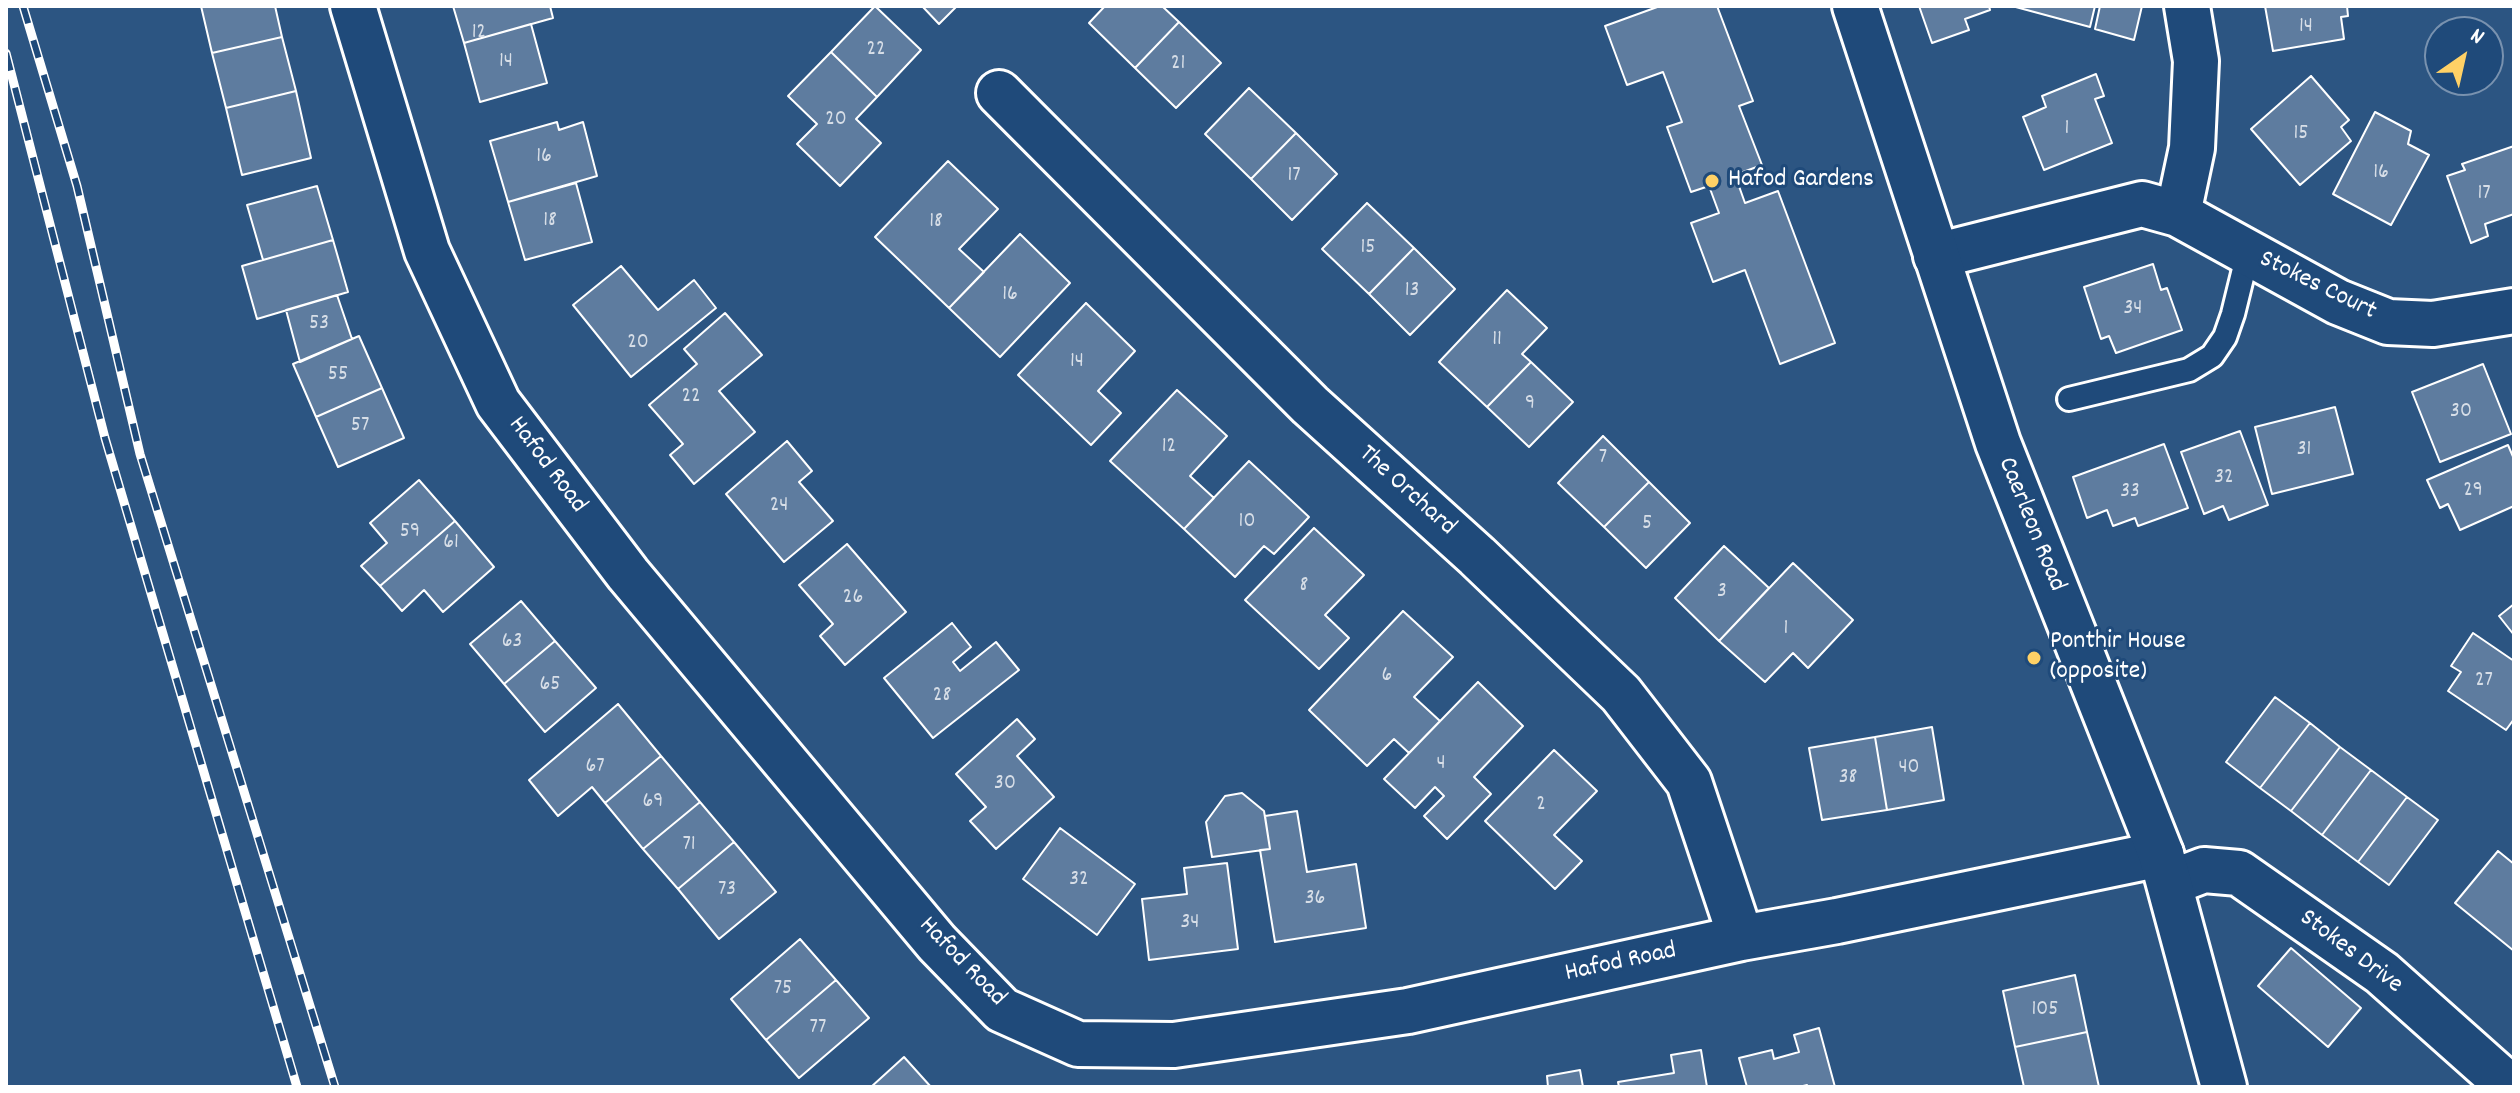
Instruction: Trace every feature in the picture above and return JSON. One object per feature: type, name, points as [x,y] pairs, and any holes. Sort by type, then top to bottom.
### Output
[{"type":"street","name":"Hafod Road","points":[[353,6],[427,251],[498,403],[628,574],[937,943],[1002,1010],[1078,1044],[1174,1045],[1408,1011],[1741,938],[2165,868]]},
{"type":"street","name":"Caerleon Road","points":[[1855,6],[1998,443],[2165,868],[2224,1087]]},
{"type":"street","points":[[2178,214],[2192,148],[2196,61],[2187,6]]},
{"type":"street","name":"The Orchard","points":[[999,93],[1310,405],[1477,556],[1621,694],[1689,782],[1741,938]]},
{"type":"street","name":"Stokes Court","points":[[1936,256],[2142,204],[2178,214],[2338,302],[2388,322],[2433,324],[2514,311]]},
{"type":"street","name":"Stokes Drive","points":[[2165,868],[2239,873],[2382,973],[2510,1087]]},
{"type":"lane","points":[[2069,399],[2189,370],[2212,356],[2229,326],[2248,253]]},
{"type":"building","points":[[201,6],[275,6],[282,37],[212,53]]},
{"type":"building","points":[[453,6],[550,6],[553,18],[464,43]]},
{"type":"building","points":[[875,6],[921,50],[877,97],[831,52]]},
{"type":"building","points":[[922,6],[957,6],[939,24]]},
{"type":"building","points":[[1105,6],[1162,6],[1179,22],[1135,68],[1089,23]]},
{"type":"building","name":"Hafod Gardens","points":[[1660,6],[1717,6],[1753,101],[1739,106],[1762,165],[1735,175],[1745,203],[1778,191],[1835,343],[1780,364],[1745,270],[1713,282],[1691,223],[1719,213],[1709,186],[1691,192],[1667,127],[1682,122],[1663,72],[1627,85],[1605,26]]},
{"type":"building","points":[[1919,6],[1989,6],[1990,10],[1965,19],[1969,30],[1932,43]]},
{"type":"building","points":[[2012,6],[2095,6],[2090,27]]},
{"type":"building","points":[[2100,6],[2142,6],[2134,40],[2095,29]]},
{"type":"building","points":[[2265,6],[2347,6],[2348,16],[2341,17],[2344,39],[2273,51]]},
{"type":"building","points":[[1179,22],[1221,63],[1176,108],[1135,68]]},
{"type":"building","points":[[531,24],[547,83],[480,102],[464,43]]},
{"type":"building","points":[[282,37],[296,91],[226,108],[212,53]]},
{"type":"building","points":[[831,52],[877,97],[856,119],[881,143],[840,186],[797,144],[817,124],[788,96]]},
{"type":"building","points":[[2096,74],[2104,96],[2095,99],[2112,143],[2044,170],[2023,117],[2046,107],[2042,96]]},
{"type":"building","points":[[2311,76],[2349,120],[2341,127],[2351,141],[2300,185],[2251,129]]},
{"type":"building","points":[[1249,88],[1296,133],[1251,179],[1205,134]]},
{"type":"building","points":[[296,91],[311,158],[242,175],[226,108]]},
{"type":"building","points":[[2375,112],[2411,131],[2408,144],[2429,155],[2391,225],[2333,194]]},
{"type":"building","points":[[557,122],[559,130],[583,122],[597,176],[508,202],[490,141]]},
{"type":"building","points":[[1296,133],[1337,174],[1292,220],[1251,179]]},
{"type":"building","points":[[2514,146],[2514,214],[2485,224],[2488,236],[2471,243],[2447,176],[2465,170],[2462,164]]},
{"type":"building","points":[[948,161],[998,209],[959,249],[984,272],[949,308],[875,237]]},
{"type":"building","points":[[576,183],[592,242],[525,260],[508,202]]},
{"type":"building","points":[[317,186],[333,240],[263,260],[247,205]]},
{"type":"building","points":[[1367,203],[1414,248],[1369,294],[1322,249]]},
{"type":"building","points":[[1020,234],[1070,283],[1000,357],[949,308]]},
{"type":"building","points":[[333,240],[348,292],[257,319],[242,266]]},
{"type":"building","points":[[1414,248],[1455,289],[1410,335],[1369,294]]},
{"type":"building","points":[[2153,264],[2161,290],[2167,288],[2182,330],[2116,353],[2109,336],[2101,339],[2084,287]]},
{"type":"building","points":[[621,266],[658,310],[694,280],[716,308],[631,377],[573,305]]},
{"type":"building","points":[[1507,290],[1547,328],[1522,354],[1531,362],[1487,407],[1439,362]]},
{"type":"building","points":[[337,295],[352,339],[300,362],[286,310]]},
{"type":"building","points":[[1086,303],[1135,351],[1098,391],[1121,413],[1091,445],[1018,375]]},
{"type":"building","points":[[725,313],[762,355],[719,391],[755,432],[694,484],[670,455],[683,444],[649,405],[697,364],[684,349]]},
{"type":"building","points":[[359,336],[382,388],[316,417],[293,364]]},
{"type":"building","points":[[1531,362],[1573,402],[1529,447],[1487,407]]},
{"type":"building","points":[[2483,364],[2511,434],[2440,462],[2412,392]]},
{"type":"building","points":[[382,388],[404,438],[338,467],[316,417]]},
{"type":"building","points":[[1177,390],[1227,436],[1190,476],[1214,498],[1184,529],[1110,461]]},
{"type":"building","points":[[2335,407],[2353,474],[2272,494],[2255,427]]},
{"type":"building","points":[[2240,431],[2268,505],[2229,520],[2223,506],[2204,514],[2181,452]]},
{"type":"building","points":[[1603,436],[1649,482],[1604,527],[1558,483]]},
{"type":"building","points":[[787,441],[812,471],[799,482],[833,521],[784,562],[726,494]]},
{"type":"building","points":[[2164,444],[2188,508],[2138,526],[2135,518],[2113,526],[2107,510],[2087,518],[2073,477]]},
{"type":"building","points":[[2508,445],[2514,459],[2514,506],[2460,530],[2448,504],[2440,508],[2427,480]]},
{"type":"building","points":[[1249,461],[1309,517],[1274,554],[1264,546],[1235,577],[1184,529]]},
{"type":"building","points":[[419,480],[455,521],[380,586],[361,566],[387,543],[370,523]]},
{"type":"building","points":[[1649,482],[1690,523],[1646,568],[1604,527]]},
{"type":"building","points":[[455,521],[494,567],[443,612],[424,590],[402,611],[380,586]]},
{"type":"building","points":[[1314,528],[1364,575],[1325,615],[1349,638],[1319,669],[1245,600]]},
{"type":"building","points":[[847,544],[906,612],[845,665],[820,636],[833,624],[799,585]]},
{"type":"building","points":[[1724,546],[1769,588],[1719,641],[1675,598]]},
{"type":"building","points":[[1793,563],[1853,620],[1808,668],[1793,653],[1765,682],[1719,641]]},
{"type":"building","points":[[521,601],[555,641],[504,684],[470,644]]},
{"type":"building","points":[[2514,604],[2514,635],[2499,616]]},
{"type":"building","points":[[1403,611],[1453,657],[1414,697],[1440,721],[1409,753],[1394,739],[1367,766],[1309,710]]},
{"type":"building","points":[[952,623],[971,647],[953,662],[960,671],[996,642],[1019,670],[933,738],[884,678]]},
{"type":"building","points":[[2473,633],[2514,661],[2514,719],[2506,730],[2448,691],[2461,672],[2451,666]]},
{"type":"building","points":[[555,641],[596,688],[545,732],[504,684]]},
{"type":"building","points":[[1478,682],[1523,726],[1474,777],[1491,794],[1447,839],[1424,816],[1444,796],[1435,787],[1415,808],[1384,779]]},
{"type":"building","points":[[2275,697],[2310,723],[2260,788],[2226,762]]},
{"type":"building","points":[[618,704],[661,756],[605,803],[592,787],[558,816],[529,780]]},
{"type":"building","points":[[1017,719],[1035,739],[1017,756],[1054,797],[996,849],[970,821],[986,807],[956,774]]},
{"type":"building","points":[[2310,723],[2340,747],[2291,811],[2260,788]]},
{"type":"building","points":[[1932,727],[1944,800],[1887,810],[1875,737]]},
{"type":"building","points":[[1875,737],[1887,810],[1822,820],[1809,748]]},
{"type":"building","points":[[2340,747],[2371,770],[2322,835],[2291,811]]},
{"type":"building","points":[[1554,750],[1597,791],[1554,835],[1582,861],[1555,889],[1485,821]]},
{"type":"building","points":[[661,756],[700,802],[643,849],[605,803]]},
{"type":"building","points":[[2371,770],[2407,797],[2358,862],[2322,835]]},
{"type":"building","points":[[1242,793],[1264,811],[1270,849],[1212,857],[1206,822],[1225,796]]},
{"type":"building","points":[[2407,797],[2438,820],[2389,885],[2358,862]]},
{"type":"building","points":[[700,802],[734,842],[678,889],[643,849]]},
{"type":"building","points":[[1297,811],[1307,872],[1356,864],[1366,928],[1275,942],[1260,850],[1270,849],[1265,816]]},
{"type":"building","points":[[1060,828],[1135,884],[1097,935],[1023,879]]},
{"type":"building","points":[[734,842],[776,892],[719,939],[678,889]]},
{"type":"building","points":[[2498,851],[2514,864],[2514,951],[2455,903]]},
{"type":"building","points":[[1227,863],[1238,949],[1149,960],[1142,899],[1187,894],[1184,868]]},
{"type":"building","points":[[800,939],[836,980],[766,1040],[731,999]]},
{"type":"building","points":[[2291,948],[2361,1008],[2328,1047],[2258,986]]},
{"type":"building","points":[[2075,975],[2087,1032],[2015,1047],[2003,991]]},
{"type":"building","points":[[836,980],[869,1018],[799,1078],[766,1040]]},
{"type":"building","points":[[1819,1028],[1835,1087],[1747,1087],[1739,1058],[1772,1050],[1774,1059],[1799,1052],[1794,1035]]},
{"type":"building","points":[[2087,1032],[2099,1087],[2024,1087],[2015,1047]]},
{"type":"building","points":[[1701,1050],[1707,1087],[1619,1087],[1618,1082],[1674,1073],[1671,1055]]},
{"type":"building","points":[[904,1057],[931,1087],[871,1087]]},
{"type":"building","points":[[1580,1070],[1583,1087],[1548,1087],[1547,1076]]},
{"type":"railway","points":[[23,6],[77,186],[140,454],[335,1087]]},
{"type":"railway","points":[[6,53],[105,438],[297,1087]]},
{"type":"place","name":"Hafod Gardens","points":[[1712,181]]},
{"type":"place","name":"Ponthir House (opposite)","points":[[2034,658]]}]
